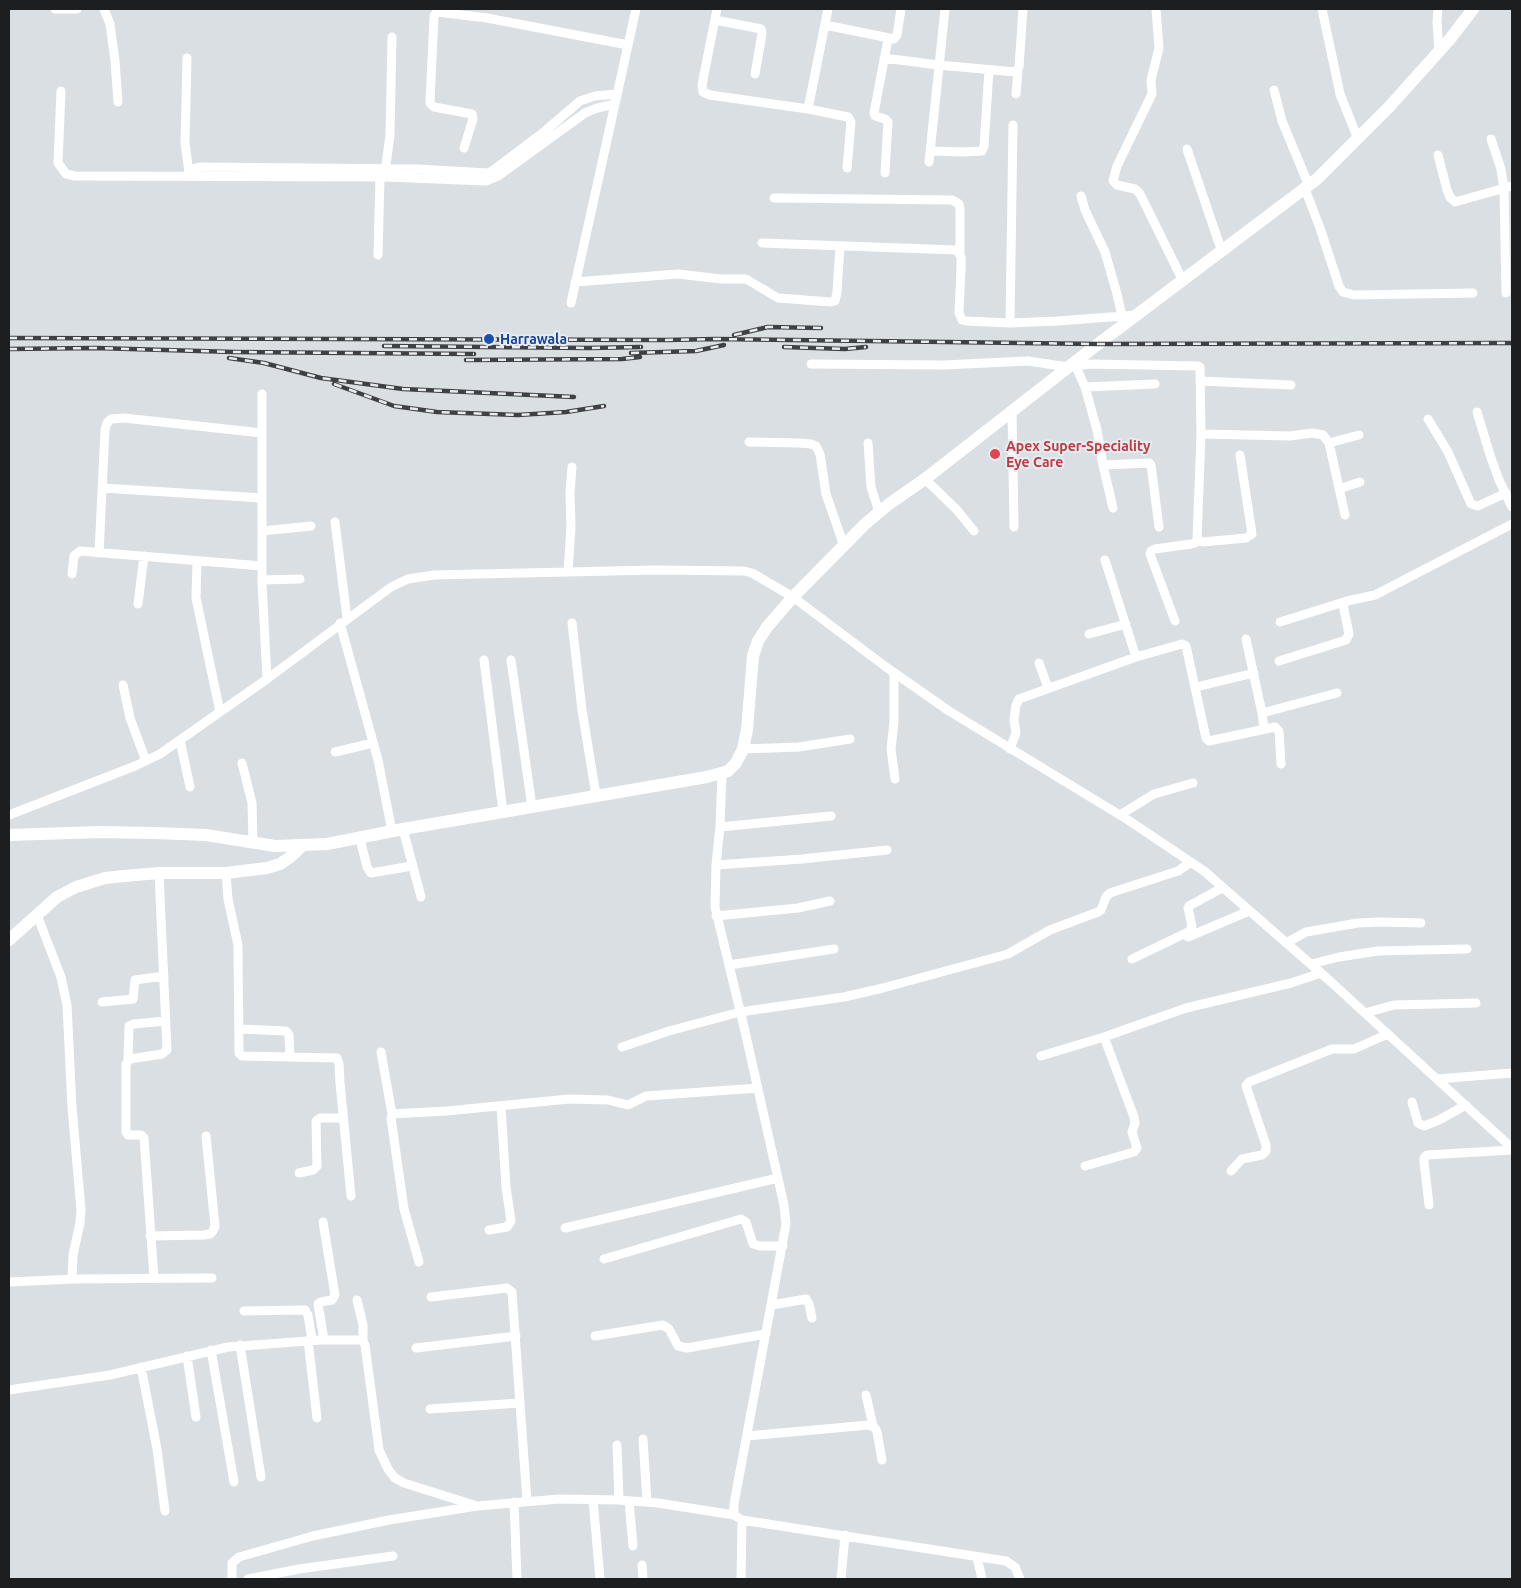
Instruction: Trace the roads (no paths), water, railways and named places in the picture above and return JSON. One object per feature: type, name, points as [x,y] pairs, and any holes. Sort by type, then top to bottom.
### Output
[{"type":"street","points":[[55,9],[77,9]]},
{"type":"street","points":[[104,9],[110,24],[118,102]]},
{"type":"street","points":[[571,303],[636,9]]},
{"type":"street","points":[[717,9],[702,85],[703,92],[710,95],[845,116],[850,119],[847,168]]},
{"type":"street","points":[[808,109],[828,9]]},
{"type":"street","points":[[825,25],[888,39],[896,38],[901,9]]},
{"type":"street","points":[[929,162],[945,9]]},
{"type":"street","points":[[1016,94],[1023,9]]},
{"type":"street","points":[[1156,9],[1159,48],[1151,80],[1152,94],[1117,166],[1113,181],[1117,185],[1135,189],[1140,194],[1183,281]]},
{"type":"street","points":[[1322,9],[1340,94],[1358,139]]},
{"type":"street","points":[[1438,9],[1439,51]]},
{"type":"street","points":[[9,835],[101,832],[155,833],[206,835],[275,846],[302,846],[360,839],[398,830],[722,774],[728,771],[736,763],[743,749],[747,730],[753,656],[758,641],[766,627],[793,597],[879,512],[1072,367],[1137,314],[1307,188],[1358,139],[1439,51],[1473,9]]},
{"type":"street","points":[[464,148],[473,118],[472,114],[434,106],[430,103],[434,16],[437,12],[487,18],[628,45]]},
{"type":"street","points":[[715,20],[761,28],[762,34],[755,74]]},
{"type":"street","points":[[378,255],[382,173],[388,158],[390,135],[392,37]]},
{"type":"street","points":[[885,173],[888,122],[886,119],[875,116],[874,113],[888,39]]},
{"type":"street","points":[[186,58],[185,143],[187,175]]},
{"type":"street","points":[[884,58],[989,70],[1014,72],[1018,70]]},
{"type":"street","points":[[930,151],[982,151],[989,70]]},
{"type":"street","points":[[1274,90],[1282,121],[1307,188],[1339,286],[1343,292],[1354,295],[1473,293]]},
{"type":"street","points":[[61,91],[58,160],[66,174],[92,177],[382,173],[490,176],[585,113],[596,108],[614,104]]},
{"type":"street","points":[[490,176],[580,101],[595,96],[617,94]]},
{"type":"street","points":[[1010,322],[1013,125]]},
{"type":"street","points":[[1491,139],[1508,188],[1506,293]]},
{"type":"street","points":[[1187,149],[1222,252]]},
{"type":"street","points":[[1438,155],[1447,190],[1452,201],[1460,201],[1508,188]]},
{"type":"street","points":[[1081,196],[1085,210],[1105,252],[1122,316]]},
{"type":"street","points":[[774,198],[952,200],[958,204],[960,209],[961,269],[959,317],[966,321],[1057,321],[1137,314]]},
{"type":"street","points":[[762,243],[953,250],[960,253]]},
{"type":"street","points":[[575,282],[678,274],[721,279],[746,279],[778,298],[830,302],[835,301],[837,292],[840,246]]},
{"type":"street","points":[[811,364],[925,365],[1028,362],[1072,367],[1090,364],[1200,367],[1201,434],[1197,540],[1191,544],[1155,549],[1150,554],[1176,620]]},
{"type":"street","points":[[1072,367],[1085,387],[1098,430],[1103,465],[1113,508]]},
{"type":"street","points":[[1200,381],[1291,385]]},
{"type":"street","points":[[1085,387],[1155,384]]},
{"type":"street","points":[[262,394],[262,580],[267,679]]},
{"type":"street","points":[[1012,412],[1014,527]]},
{"type":"street","points":[[1477,412],[1490,455],[1512,506]]},
{"type":"street","points":[[99,552],[105,430],[107,423],[111,419],[124,418],[262,433]]},
{"type":"street","points":[[1428,419],[1448,452],[1471,504],[1478,506],[1506,493]]},
{"type":"street","points":[[1201,434],[1323,435],[1329,443],[1345,515]]},
{"type":"street","points":[[1329,443],[1359,434]]},
{"type":"street","points":[[749,442],[799,443],[816,446],[820,454],[826,494],[844,546]]},
{"type":"street","points":[[868,443],[871,487],[879,512]]},
{"type":"street","points":[[1197,540],[1203,542],[1246,538],[1252,534],[1240,455]]},
{"type":"street","points":[[1103,465],[1151,465],[1159,527]]},
{"type":"street","points":[[568,572],[572,467]]},
{"type":"street","points":[[924,479],[957,510],[974,531]]},
{"type":"street","points":[[1339,489],[1360,482]]},
{"type":"street","points":[[102,488],[262,498]]},
{"type":"street","points":[[335,522],[344,621],[373,743],[398,830],[412,866],[421,897]]},
{"type":"street","points":[[1280,622],[1344,602],[1375,595],[1512,524]]},
{"type":"street","points":[[262,531],[311,526]]},
{"type":"street","points":[[72,574],[74,556],[78,552],[99,552],[262,566]]},
{"type":"street","points":[[138,604],[144,556]]},
{"type":"street","points":[[1105,560],[1136,657]]},
{"type":"street","points":[[197,561],[196,598],[220,712]]},
{"type":"street","points":[[9,815],[146,761],[180,740],[267,679],[391,587],[408,579],[434,576],[568,572],[655,570],[744,571],[752,573],[793,597],[894,673],[949,711],[1010,750],[1120,815],[1191,862],[1365,1012],[1512,1149]]},
{"type":"street","points":[[262,580],[300,579]]},
{"type":"street","points":[[1279,661],[1346,640],[1349,634],[1343,609],[1344,602]]},
{"type":"street","points":[[572,623],[582,710],[596,795]]},
{"type":"street","points":[[1089,634],[1126,624]]},
{"type":"street","points":[[1246,639],[1264,729]]},
{"type":"street","points":[[1010,750],[1016,733],[1014,720],[1016,704],[1019,699],[1136,657],[1182,644],[1186,646],[1206,738],[1209,741],[1276,727],[1279,731],[1281,764]]},
{"type":"street","points":[[484,660],[503,812]]},
{"type":"street","points":[[512,660],[532,807]]},
{"type":"street","points":[[1039,663],[1048,688]]},
{"type":"street","points":[[894,673],[891,749],[895,779]]},
{"type":"street","points":[[1196,687],[1254,673]]},
{"type":"street","points":[[123,685],[130,718],[146,761]]},
{"type":"street","points":[[1262,713],[1337,693]]},
{"type":"street","points":[[743,749],[799,747],[850,739]]},
{"type":"street","points":[[180,740],[190,787]]},
{"type":"street","points":[[335,752],[373,743]]},
{"type":"street","points":[[242,763],[252,803],[253,843]]},
{"type":"street","points":[[722,774],[716,865],[716,916],[758,1088],[786,1224],[734,1504],[738,1518],[741,1579]]},
{"type":"street","points":[[1120,815],[1154,794],[1193,783]]},
{"type":"street","points":[[720,827],[831,816]]},
{"type":"street","points":[[360,839],[367,867],[371,873],[412,866]]},
{"type":"street","points":[[9,940],[57,898],[76,886],[105,878],[159,873],[226,874],[267,868],[280,864],[302,846]]},
{"type":"street","points":[[716,865],[802,859],[887,850]]},
{"type":"street","points":[[622,1047],[669,1031],[740,1012],[844,997],[1008,954],[1050,930],[1098,912],[1110,893],[1178,872],[1191,862]]},
{"type":"street","points":[[128,1060],[165,1053],[167,1050],[159,873]]},
{"type":"street","points":[[226,874],[228,899],[238,945],[238,1029],[240,1055],[337,1058],[351,1196]]},
{"type":"street","points":[[1132,959],[1190,931],[1192,926],[1189,906],[1222,888]]},
{"type":"street","points":[[716,916],[798,908],[830,902]]},
{"type":"street","points":[[1188,937],[1249,911]]},
{"type":"street","points":[[37,916],[61,977],[68,1005],[72,1107],[81,1210],[80,1224],[72,1255],[72,1279]]},
{"type":"street","points":[[1286,943],[1306,932],[1358,923],[1421,923]]},
{"type":"street","points":[[729,965],[834,949]]},
{"type":"street","points":[[1311,964],[1356,954],[1386,950],[1467,949]]},
{"type":"street","points":[[1041,1056],[1104,1037],[1186,1008],[1273,987],[1321,973]]},
{"type":"street","points":[[102,1002],[134,999],[135,980],[164,976]]},
{"type":"street","points":[[1365,1012],[1394,1005],[1476,1003]]},
{"type":"street","points":[[154,1278],[144,1138],[141,1134],[128,1135],[126,1132],[126,1064],[128,1060],[129,1026],[166,1021]]},
{"type":"street","points":[[238,1029],[286,1031],[289,1035],[290,1057]]},
{"type":"street","points":[[1231,1171],[1242,1159],[1262,1154],[1266,1151],[1266,1145],[1246,1086],[1249,1082],[1332,1049],[1354,1049],[1388,1034]]},
{"type":"street","points":[[1085,1166],[1134,1152],[1137,1148],[1132,1132],[1134,1117],[1104,1037]]},
{"type":"street","points":[[381,1052],[392,1114],[404,1208],[419,1262]]},
{"type":"street","points":[[1437,1079],[1512,1073]]},
{"type":"street","points":[[392,1114],[569,1099],[608,1100],[628,1105],[646,1096],[758,1088]]},
{"type":"street","points":[[1412,1102],[1418,1123],[1424,1126],[1466,1105]]},
{"type":"street","points":[[489,1230],[507,1227],[511,1221],[506,1187],[501,1106]]},
{"type":"street","points":[[299,1173],[313,1170],[317,1166],[316,1121],[320,1118],[343,1118]]},
{"type":"street","points":[[150,1236],[204,1235],[210,1234],[213,1231],[215,1226],[206,1136]]},
{"type":"street","points":[[1429,1205],[1424,1158],[1427,1156],[1512,1149]]},
{"type":"street","points":[[565,1228],[778,1178]]},
{"type":"street","points":[[604,1259],[741,1219],[746,1222],[753,1244],[760,1246],[783,1246]]},
{"type":"street","points":[[324,1222],[335,1295],[332,1300],[318,1304],[324,1340]]},
{"type":"street","points":[[9,1282],[72,1279],[212,1278]]},
{"type":"street","points":[[431,1298],[507,1288],[513,1295],[527,1501]]},
{"type":"street","points":[[772,1305],[806,1299],[812,1318]]},
{"type":"street","points":[[357,1300],[362,1320],[363,1341],[372,1391],[377,1436],[380,1450],[388,1469],[395,1478],[404,1483],[477,1506]]},
{"type":"street","points":[[244,1311],[305,1310],[308,1314],[317,1418]]},
{"type":"street","points":[[595,1336],[663,1325],[669,1329],[676,1343],[682,1348],[766,1334]]},
{"type":"street","points":[[416,1348],[516,1336]]},
{"type":"street","points":[[9,1390],[82,1380],[240,1345],[310,1340],[360,1339],[363,1341]]},
{"type":"street","points":[[240,1345],[261,1477]]},
{"type":"street","points":[[211,1350],[234,1482]]},
{"type":"street","points":[[187,1356],[196,1418]]},
{"type":"street","points":[[142,1367],[157,1449],[165,1512]]},
{"type":"street","points":[[866,1395],[873,1426],[877,1432],[882,1460]]},
{"type":"street","points":[[430,1409],[520,1403]]},
{"type":"street","points":[[747,1436],[873,1426]]},
{"type":"street","points":[[643,1438],[647,1502]]},
{"type":"street","points":[[617,1445],[619,1500]]},
{"type":"street","points":[[232,1579],[232,1563],[239,1557],[313,1536],[389,1520],[477,1506],[527,1501],[593,1500],[619,1500],[675,1505],[738,1518],[1006,1561],[1012,1564],[1018,1572],[1020,1579]]},
{"type":"street","points":[[593,1500],[600,1579]]},
{"type":"street","points":[[629,1501],[633,1546]]},
{"type":"street","points":[[514,1502],[518,1579]]},
{"type":"street","points":[[841,1579],[845,1535]]},
{"type":"street","points":[[248,1579],[299,1569],[393,1556]]},
{"type":"street","points":[[977,1557],[982,1579]]},
{"type":"street","points":[[642,1565],[643,1579]]},
{"type":"railway","points":[[734,335],[768,327],[821,328]]},
{"type":"railway","points":[[9,338],[716,339],[1098,344],[1512,343]]},
{"type":"railway","points":[[631,353],[696,351],[724,345]]},
{"type":"railway","points":[[384,346],[641,347]]},
{"type":"railway","points":[[784,347],[845,349],[866,347]]},
{"type":"railway","points":[[9,349],[96,348],[234,352],[474,354]]},
{"type":"railway","points":[[466,360],[622,359],[640,357]]},
{"type":"railway","points":[[229,358],[264,363],[321,378],[403,389],[574,397]]},
{"type":"railway","points":[[334,384],[394,406],[437,412],[518,415],[566,412],[604,406]]},
{"type":"place","name":"Harrawala","points":[[489,339]]},
{"type":"place","name":"Apex Super-Speciality Eye Care","points":[[995,454]]}]
